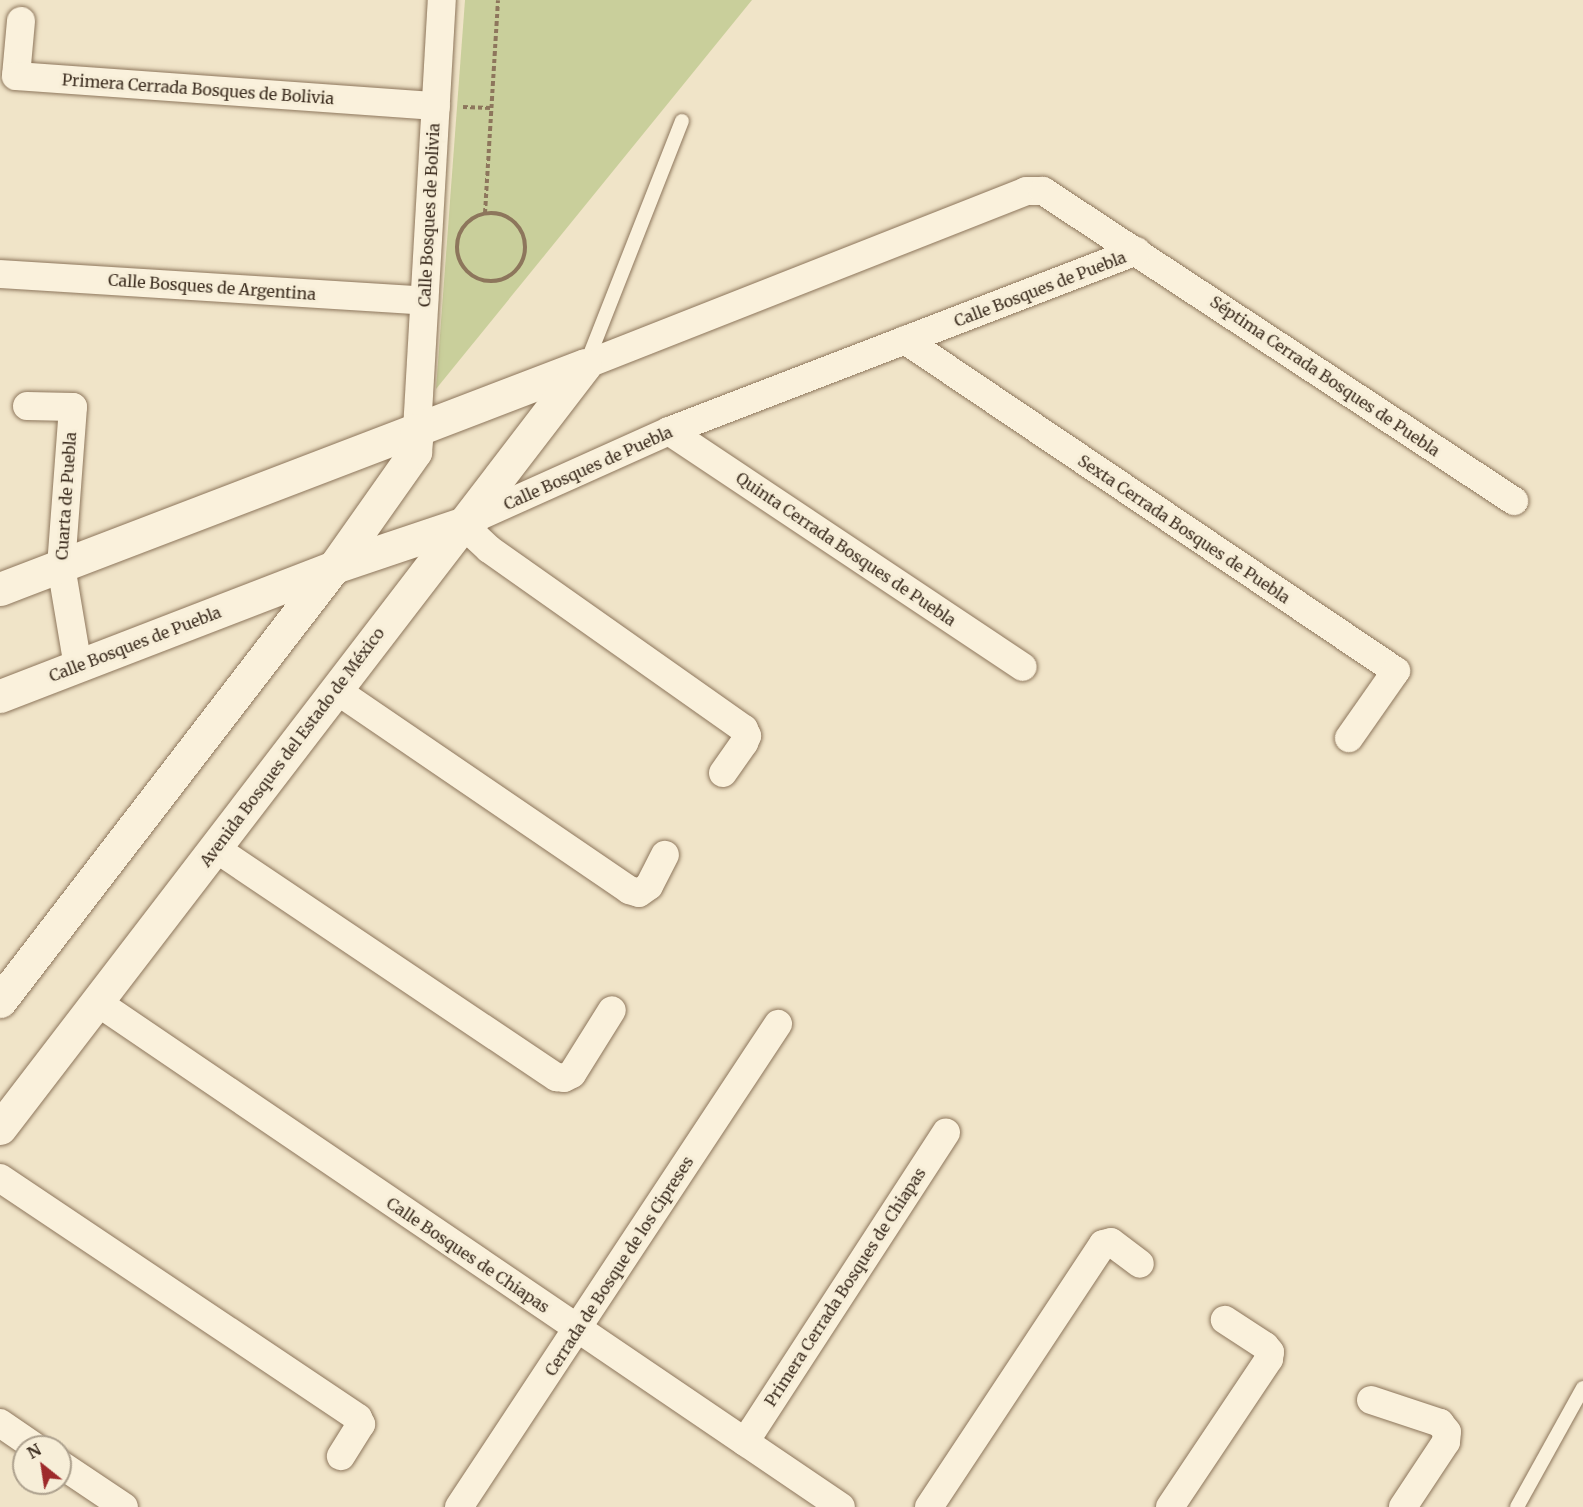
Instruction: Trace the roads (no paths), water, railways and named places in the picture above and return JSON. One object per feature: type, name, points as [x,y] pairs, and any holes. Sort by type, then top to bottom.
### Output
[{"type":"street","name":"Calle Bosques de Bolivia","points":[[417,430],[442,0]]},
{"type":"street","name":"Primera Cerrada Bosques de Bolivia","points":[[21,21],[16,76],[436,106]]},
{"type":"street","name":"Calle Bosques de Puebla","points":[[0,589],[585,365],[1026,191],[1044,191],[1137,251]]},
{"type":"street","name":"Calle Bosques de Puebla","points":[[0,696],[334,567],[462,524],[669,431],[1137,251]]},
{"type":"street","name":"Séptima Cerrada Bosques de Puebla","points":[[1137,251],[1514,501]]},
{"type":"street","name":"Calle Bosques de Argentina","points":[[0,274],[424,301]]},
{"type":"street","name":"Sexta Cerrada Bosques de Puebla","points":[[905,340],[1396,671],[1349,738]]},
{"type":"street","name":"Avenida Bosques del Estado de México","points":[[0,1128],[585,365]]},
{"type":"street","name":"Cuarta de Puebla","points":[[27,405],[74,407],[60,566],[78,667]]},
{"type":"street","points":[[0,1001],[334,567],[415,452],[417,430]]},
{"type":"street","name":"Quinta Cerrada Bosques de Puebla","points":[[669,431],[1023,667]]},
{"type":"street","points":[[462,524],[489,549],[744,729],[747,736],[744,743],[723,773]]},
{"type":"street","points":[[232,607],[251,613],[262,626],[270,650]]},
{"type":"street","points":[[336,690],[629,890],[639,893],[649,886],[665,855]]},
{"type":"street","points":[[215,848],[556,1077],[564,1078],[572,1074],[612,1010]]},
{"type":"street","name":"Calle Bosques de Chiapas","points":[[97,1002],[841,1507]]},
{"type":"street","name":"Cerrada de Bosque de los Cipreses","points":[[459,1507],[778,1023]]},
{"type":"street","name":"Primera Cerrada Bosques de Chiapas","points":[[745,1442],[945,1133]]},
{"type":"street","points":[[0,1178],[358,1418],[361,1424],[341,1456]]},
{"type":"street","points":[[928,1507],[1103,1244],[1111,1242],[1140,1264]]},
{"type":"street","points":[[1170,1507],[1269,1359],[1270,1352],[1265,1346],[1225,1320]]},
{"type":"street","points":[[1371,1400],[1440,1423],[1447,1432],[1446,1442],[1403,1507]]},
{"type":"street","points":[[0,1423],[18,1435]]},
{"type":"street","points":[[72,1472],[124,1507]]},
{"type":"lane","points":[[585,365],[682,121]]},
{"type":"lane","points":[[1517,1507],[1583,1388]]}]
